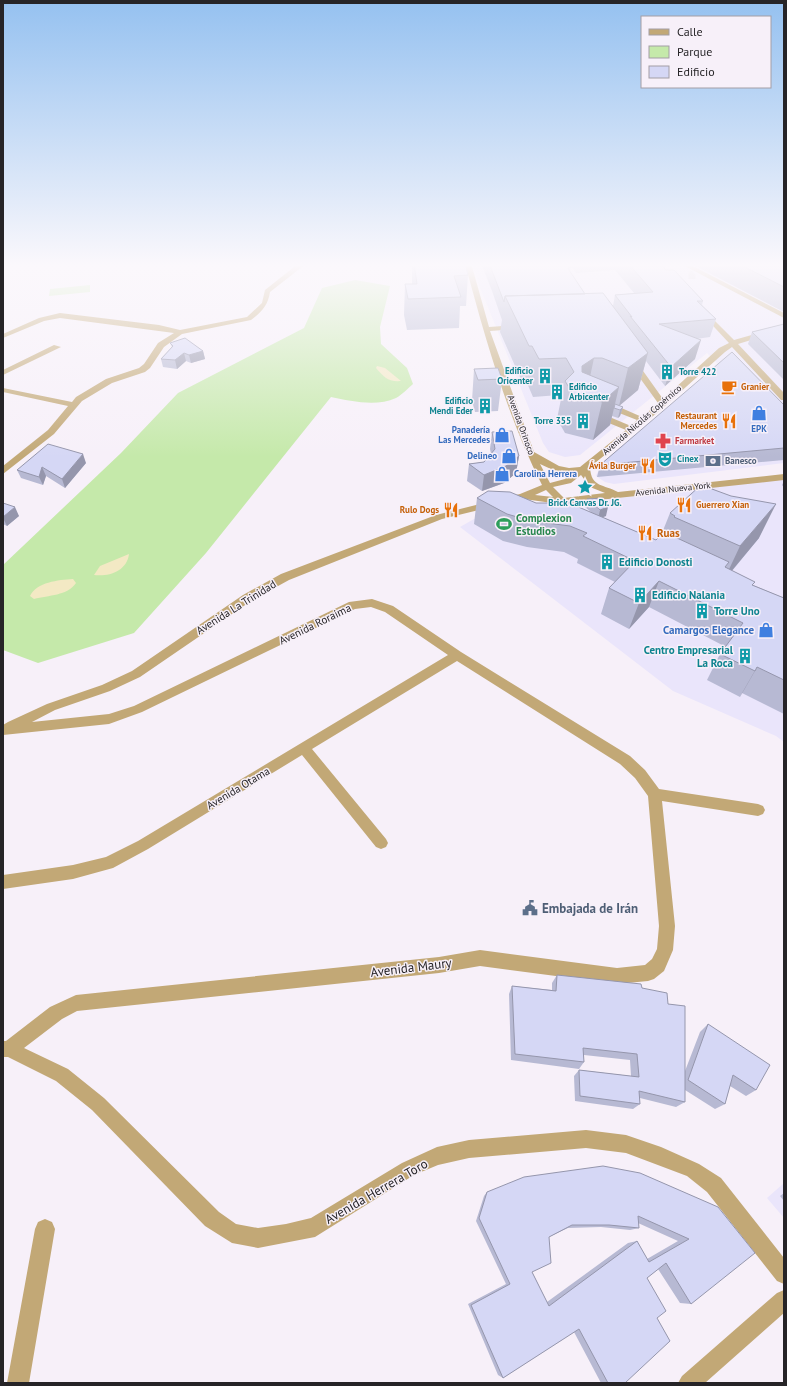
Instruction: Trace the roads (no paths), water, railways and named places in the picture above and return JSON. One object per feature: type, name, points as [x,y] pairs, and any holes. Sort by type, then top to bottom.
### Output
[{"type":"street","points":[[3,336],[25,328]]},
{"type":"street","points":[[159,328],[180,332]]},
{"type":"street","points":[[3,472],[51,432],[79,399],[109,381],[142,370],[147,366],[161,345],[168,338],[180,332],[203,328]]},
{"type":"street","points":[[486,329],[512,328]]},
{"type":"street","points":[[717,328],[784,398]]},
{"type":"street","points":[[731,344],[784,328]]},
{"type":"street","name":"Avenida Orinoco","points":[[486,329],[530,453],[547,486],[562,501],[586,518]]},
{"type":"street","name":"Avenida Nicolás Copérnico","points":[[547,486],[568,481],[586,468],[662,404],[722,350],[731,344]]},
{"type":"street","points":[[3,373],[57,347]]},
{"type":"street","points":[[627,355],[662,404]]},
{"type":"street","points":[[5,392],[73,405]]},
{"type":"street","points":[[597,401],[642,421]]},
{"type":"street","points":[[592,413],[632,429]]},
{"type":"street","points":[[622,416],[642,421]]},
{"type":"street","points":[[530,453],[548,465],[562,470],[571,471],[586,468],[585,474],[589,482],[600,489],[619,494]]},
{"type":"street","name":"Avenida Nueva York","points":[[562,501],[784,477]]},
{"type":"street","name":"Avenida La Trinidad","points":[[4,730],[51,707],[106,688],[136,674],[247,598],[285,577],[439,517],[523,496],[547,486]]},
{"type":"street","name":"Avenida La Trinidad","points":[[523,496],[562,501]]},
{"type":"street","name":"Avenida Roraima","points":[[4,730],[108,719],[138,709],[353,604],[364,603],[382,606],[389,609],[457,655],[625,760],[640,774],[655,794]]},
{"type":"street","name":"Avenida Otama","points":[[3,882],[73,872],[108,863],[143,845],[457,655]]},
{"type":"street","points":[[304,748],[381,843]]},
{"type":"street","points":[[655,794],[758,810]]},
{"type":"street","name":"Avenida Maury","points":[[6,1049],[56,1013],[76,1003],[439,965],[480,958],[520,962],[617,976],[648,973],[658,965],[665,950],[666,926],[655,794]]},
{"type":"street","name":"Avenida Herrera Toro","points":[[6,1049],[62,1075],[98,1104],[212,1219],[232,1233],[258,1238],[315,1227],[408,1170],[436,1156],[469,1149],[586,1139],[626,1144],[661,1156],[693,1170],[714,1185],[784,1274]]},
{"type":"street","points":[[18,1383],[45,1229]]},
{"type":"street","points":[[689,1383],[784,1300]]},
{"type":"place","name":"Torre 422","points":[[667,372]]},
{"type":"place","name":"Edificio Oricenter","points":[[545,376]]},
{"type":"place","name":"Granier","points":[[729,387]]},
{"type":"place","name":"Edificio Arbicenter","points":[[557,392]]},
{"type":"place","name":"Edificio Mendi Eder","points":[[485,406]]},
{"type":"place","name":"EPK","points":[[759,413]]},
{"type":"place","name":"Torre 355","points":[[583,421]]},
{"type":"place","name":"Restaurant Mercedes","points":[[729,421]]},
{"type":"place","name":"Panadería Las Mercedes","points":[[502,435]]},
{"type":"place","name":"Farmarket","points":[[663,441]]},
{"type":"place","name":"Delineo","points":[[509,456]]},
{"type":"place","name":"Cinex","points":[[665,459]]},
{"type":"place","name":"Banesco","points":[[713,461]]},
{"type":"place","name":"Ávila Burger","points":[[648,466]]},
{"type":"place","name":"Carolina Herrera","points":[[502,474]]},
{"type":"place","name":"Brick Canvas Dr. JG.","points":[[585,487]]},
{"type":"place","name":"Guerrero Xian","points":[[684,505]]},
{"type":"place","name":"Rulo Dogs","points":[[451,510]]},
{"type":"place","name":"Complexion Estudios","points":[[504,524]]},
{"type":"place","name":"Ruas","points":[[645,533]]},
{"type":"place","name":"Edificio Donosti","points":[[607,562]]},
{"type":"place","name":"Edificio Nalania","points":[[640,595]]},
{"type":"place","name":"Torre Uno","points":[[702,611]]},
{"type":"place","name":"Camargos Elegance","points":[[766,630]]},
{"type":"place","name":"Centro Empresarial La Roca","points":[[745,656]]},
{"type":"place","name":"Embajada de Irán","points":[[530,908]]}]
